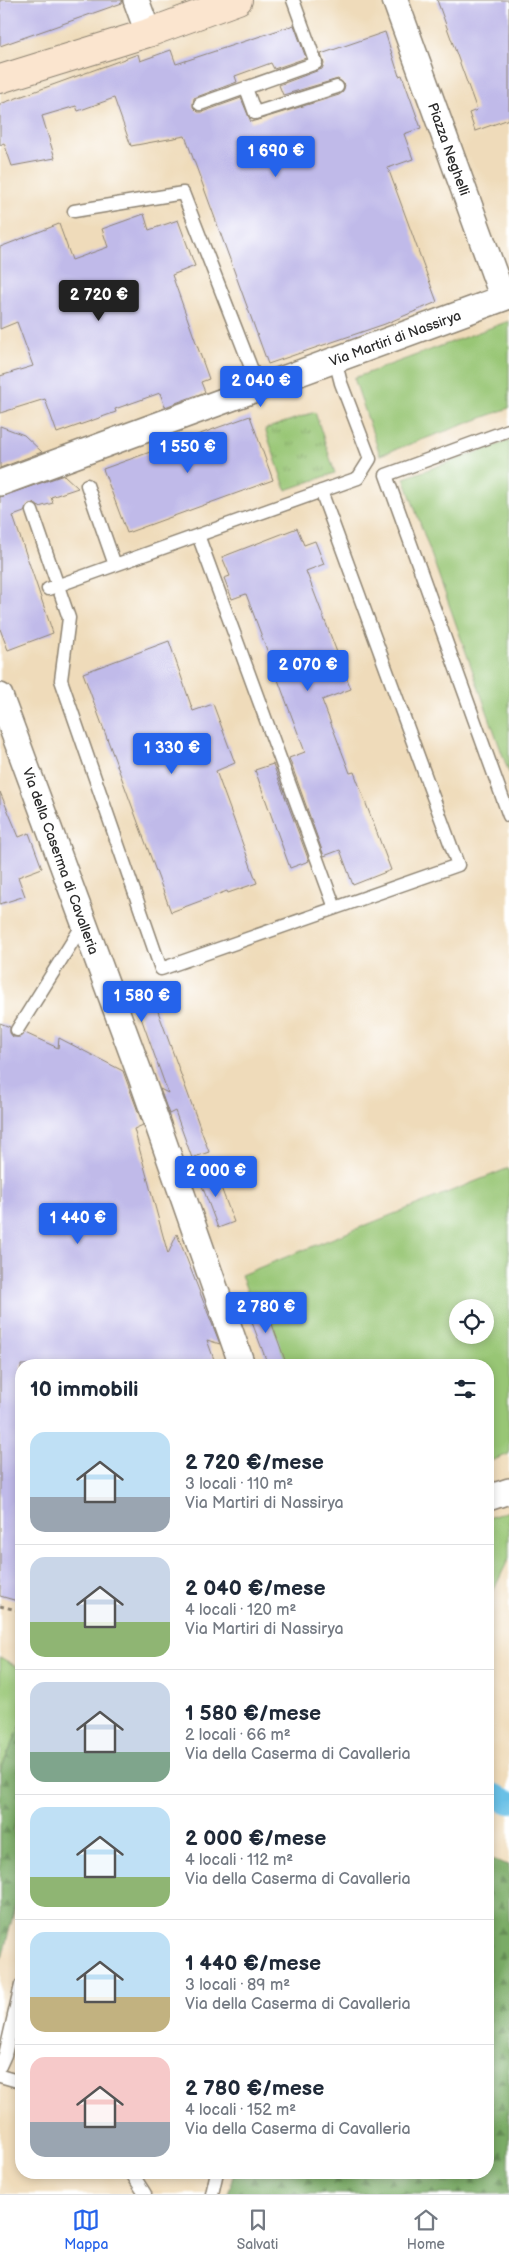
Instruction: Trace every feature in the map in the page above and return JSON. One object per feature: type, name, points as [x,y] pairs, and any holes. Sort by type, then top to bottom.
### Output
[{"type":"street","points":[[136,0],[148,32]]},
{"type":"street","points":[[0,79],[148,32],[238,0]]},
{"type":"street","name":"Piazza Neghelli","points":[[395,0],[506,297]]},
{"type":"street","name":"Via Martiri di Nassirya","points":[[0,483],[506,297]]},
{"type":"street","name":"Via della Caserma di Cavalleria","points":[[0,696],[141,1077],[240,1359]]},
{"type":"street","points":[[494,1496],[509,1491]]},
{"type":"lane","points":[[200,104],[316,63],[293,0]]},
{"type":"lane","points":[[246,88],[255,113],[337,87]]},
{"type":"lane","points":[[74,211],[184,193],[259,388]]},
{"type":"lane","points":[[53,587],[358,478],[370,459],[341,383],[335,360]]},
{"type":"lane","points":[[509,430],[386,475],[509,816]]},
{"type":"lane","points":[[87,485],[116,565]]},
{"type":"lane","points":[[32,511],[53,587],[68,618],[61,680],[161,969],[458,865],[321,491]]},
{"type":"lane","points":[[198,535],[335,908]]},
{"type":"lane","points":[[18,1030],[84,923]]},
{"type":"lane","points":[[0,2066],[5,2055],[15,2011]]},
{"type":"lane","points":[[0,2076],[15,2080]]},
{"type":"lane","points":[[135,2179],[145,2194]]},
{"type":"lane","points":[[212,2194],[215,2179]]},
{"type":"path","points":[[0,1606],[15,1610]]},
{"type":"green space","points":[[509,321],[509,408],[380,455],[354,378]]},
{"type":"green space","points":[[315,412],[335,473],[286,490],[265,429]]},
{"type":"green space","points":[[509,441],[509,773],[404,478]]},
{"type":"green space","points":[[509,1168],[509,1454],[494,1460],[494,1359],[273,1359],[241,1275]]},
{"type":"green space","points":[[509,1511],[509,1558],[494,1589],[494,1516]]},
{"type":"green space","points":[[0,1657],[15,1666],[15,1738],[0,1771]]},
{"type":"green space","points":[[15,1738],[15,1824],[13,1830],[15,1836],[15,1908],[0,1966],[0,1771]]},
{"type":"green space","points":[[494,1860],[509,1865],[509,2194],[228,2194],[232,2179],[494,2179]]},
{"type":"building","points":[[0,0],[122,0],[122,3],[0,46]]},
{"type":"building","points":[[437,0],[509,0],[509,119],[475,131],[469,113],[477,110]]},
{"type":"building","points":[[294,25],[306,58],[274,69],[271,63],[235,76],[237,82],[194,98],[193,107],[198,112],[202,112],[241,98],[251,122],[339,95],[343,92],[345,85],[338,79],[283,95],[279,85],[322,69],[324,64],[321,54],[385,32],[399,76],[402,75],[421,128],[404,134],[413,159],[388,168],[437,302],[385,324],[268,364],[185,136],[131,146],[114,98],[78,111],[76,106],[42,116],[55,158],[12,166],[4,143],[0,145],[0,104],[138,54],[140,61],[171,50],[176,64]]},
{"type":"building","points":[[144,214],[149,230],[178,220],[195,266],[172,275],[209,379],[201,382],[205,392],[165,407],[160,393],[115,409],[116,412],[57,433],[45,399],[0,413],[0,376],[33,366],[17,322],[0,329],[0,247],[59,224],[72,260],[108,247],[102,229]]},
{"type":"building","points":[[250,416],[273,480],[127,533],[103,469]]},
{"type":"building","points":[[0,426],[24,435],[42,452],[0,468]]},
{"type":"building","points":[[64,475],[78,488],[51,497],[53,503],[39,507],[34,503],[29,504],[24,512],[13,516],[53,633],[8,650],[0,629],[0,497]]},
{"type":"building","points":[[297,528],[304,545],[315,541],[324,564],[306,571],[351,689],[322,700],[350,773],[354,772],[391,870],[353,885],[340,850],[324,856],[289,758],[305,752],[246,594],[232,599],[224,578],[230,576],[222,557]]},
{"type":"building","points":[[169,641],[193,711],[213,704],[235,763],[216,771],[257,883],[228,893],[227,891],[171,912],[83,673]]},
{"type":"building","points":[[273,764],[309,861],[290,868],[255,770]]},
{"type":"building","points":[[0,792],[19,837],[29,833],[42,868],[18,877],[25,896],[0,904]]},
{"type":"building","points":[[151,992],[209,1152],[192,1158],[175,1111],[169,1114],[160,1089],[168,1093],[134,998]]},
{"type":"building","points":[[0,1023],[10,1027],[10,1033],[13,1037],[20,1037],[25,1033],[58,1048],[59,1038],[123,1071],[143,1125],[134,1129],[168,1254],[177,1234],[220,1344],[207,1340],[214,1359],[15,1359],[15,1600],[0,1596]]},
{"type":"building","points":[[214,1169],[234,1222],[218,1228],[198,1175]]},
{"type":"building","points":[[264,1302],[285,1359],[266,1359],[247,1309]]},
{"type":"waterway","points":[[494,1796],[509,1802]]}]
